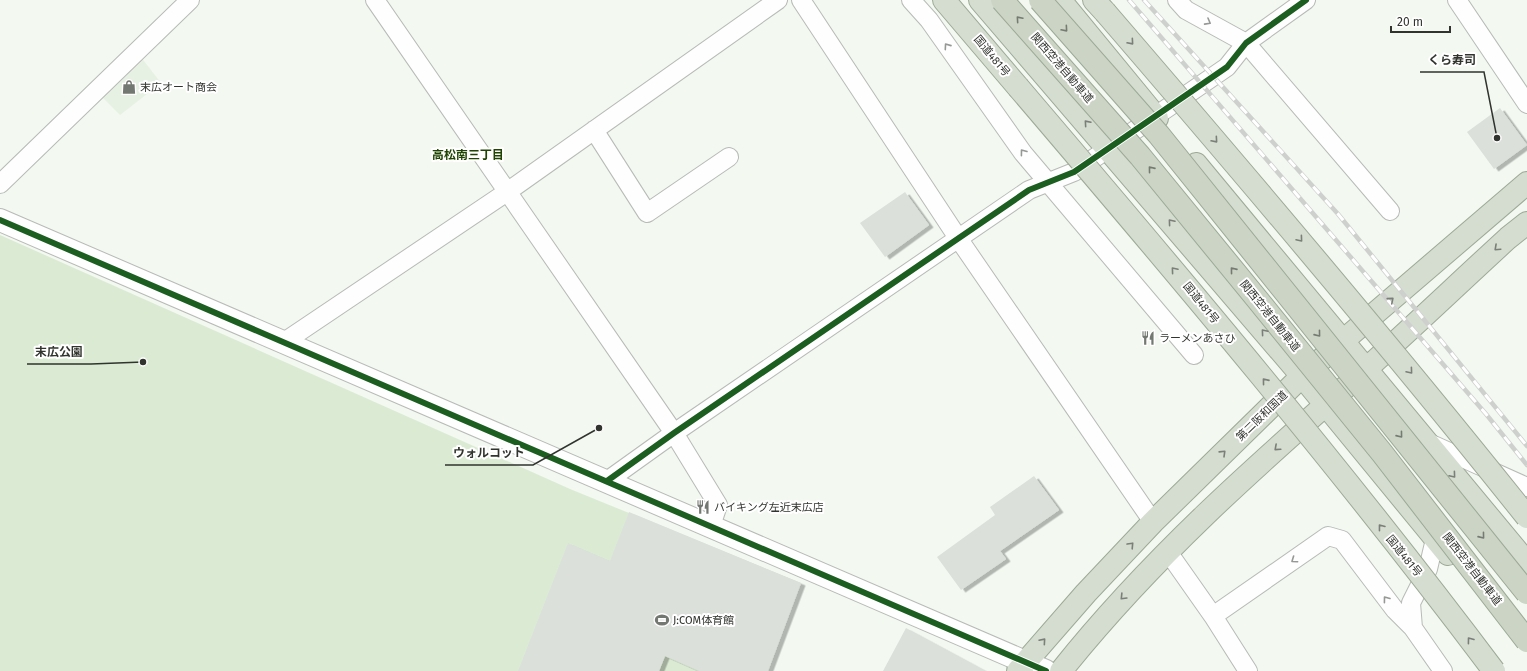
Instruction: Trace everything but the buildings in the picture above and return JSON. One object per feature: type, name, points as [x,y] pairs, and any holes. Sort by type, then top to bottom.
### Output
[{"type":"highway","name":"国道481号","points":[[944,0],[1180,278],[1330,461],[1494,671]]},
{"type":"highway","points":[[980,0],[1109,148],[1302,376],[1435,539],[1510,626],[1527,650]]},
{"type":"highway","name":"関西空港自動車道","points":[[1002,0],[1140,156],[1199,227],[1382,453],[1527,641]]},
{"type":"highway","points":[[1040,0],[1159,135],[1527,593]]},
{"type":"highway","points":[[1060,0],[1527,564]]},
{"type":"highway","points":[[1100,6],[1268,201],[1415,376],[1527,517]]},
{"type":"highway","name":"第二阪和国道","points":[[1022,666],[1086,593],[1153,522],[1302,376],[1469,231],[1527,183]]},
{"type":"highway","points":[[1061,671],[1111,610],[1243,478],[1366,369],[1508,238],[1527,223]]},
{"type":"street","points":[[0,184],[190,0]]},
{"type":"street","points":[[375,0],[674,433],[718,506],[711,526]]},
{"type":"street","points":[[284,342],[507,192],[778,0]]},
{"type":"street","points":[[800,0],[958,238],[1153,522]]},
{"type":"street","points":[[911,0],[929,20],[1023,153],[1194,355]]},
{"type":"street","points":[[1177,0],[1186,10],[1246,43],[1390,211]]},
{"type":"street","points":[[607,481],[674,433],[1029,190],[1074,172],[1156,116],[1227,67],[1246,43],[1306,0]]},
{"type":"street","points":[[1457,0],[1527,104]]},
{"type":"street","points":[[594,130],[646,213],[729,157]]},
{"type":"street","points":[[0,220],[711,526],[1022,666],[1046,671]]},
{"type":"street","points":[[1426,442],[1527,487]]},
{"type":"street","points":[[1213,616],[1328,536],[1342,540],[1395,610],[1413,628],[1442,671]]},
{"type":"street","points":[[1413,628],[1411,603],[1428,569],[1435,539]]},
{"type":"street","points":[[1168,552],[1213,616],[1248,671]]},
{"type":"shaded area","name":"末広オート商会","points":[[137,52],[161,83],[120,115],[97,92]]},
{"type":"green space","points":[[0,235],[570,489],[801,583],[768,671],[0,671]]},
{"type":"railway","points":[[1129,0],[1486,414],[1527,465]]},
{"type":"railway","points":[[1144,0],[1338,214],[1527,446]]},
{"type":"cycle path","points":[[607,481],[674,433],[1029,190],[1074,172],[1227,67],[1246,43],[1306,0]]},
{"type":"cycle path","points":[[0,220],[1046,671]]},
{"type":"place","name":"末広オート商会","points":[[129,87]]},
{"type":"place","name":"くら寿司","points":[[1497,138]]},
{"type":"place","name":"ラーメンあさひ","points":[[1148,338]]},
{"type":"place","name":"末広公園","points":[[143,362]]},
{"type":"place","name":"ウォルコット","points":[[599,428]]},
{"type":"place","name":"バイキング左近末広店","points":[[703,507]]},
{"type":"place","name":"J:COM体育館","points":[[662,620]]},
{"type":"district","name":"高松南三丁目","points":[[468,155]]}]
